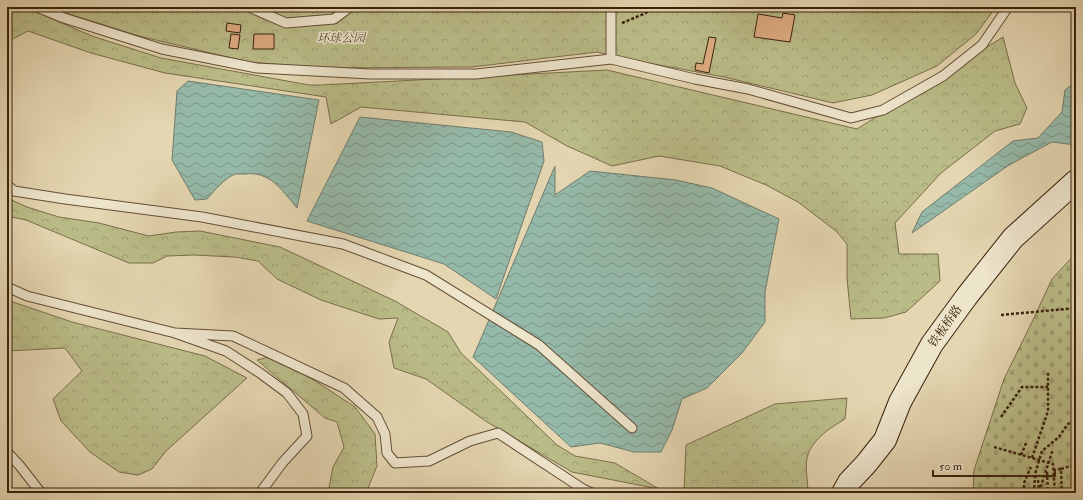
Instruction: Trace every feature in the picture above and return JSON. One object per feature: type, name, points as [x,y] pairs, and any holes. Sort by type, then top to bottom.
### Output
[{"type":"street","name":"铁板桥路","points":[[843,493],[849,482],[885,440],[900,402],[932,344],[967,296],[1013,238],[1076,181]]},
{"type":"lane","points":[[36,7],[64,18],[162,49],[257,68],[370,74],[476,74],[611,59],[695,79],[748,89],[851,118],[883,110],[943,76],[982,45],[1008,7]]},
{"type":"lane","points":[[249,7],[286,23],[334,19],[350,7]]},
{"type":"lane","points":[[611,7],[611,59]]},
{"type":"lane","points":[[7,185],[14,191],[202,217],[343,244],[426,275],[539,345],[632,428]]},
{"type":"lane","points":[[7,287],[27,296],[175,332],[226,351],[260,373],[286,393],[302,414],[307,436],[283,462],[260,493]]},
{"type":"lane","points":[[175,332],[233,336],[344,388],[377,417],[385,434],[386,453],[395,463],[429,461],[470,441],[498,433],[583,489],[592,493]]},
{"type":"lane","points":[[7,452],[41,493]]},
{"type":"path","points":[[611,27],[646,13],[651,7]]},
{"type":"path","points":[[1001,315],[1076,308]]},
{"type":"path","points":[[1032,458],[1048,410],[1048,371]]},
{"type":"path","points":[[1001,417],[1022,387],[1048,387]]},
{"type":"path","points":[[1076,400],[1076,406]]},
{"type":"path","points":[[1034,493],[1035,474],[1042,451],[1059,437],[1067,425],[1076,416]]},
{"type":"path","points":[[1021,455],[1027,441]]},
{"type":"path","points":[[994,447],[1053,464],[1055,493]]},
{"type":"path","points":[[1039,493],[1053,449]]},
{"type":"path","points":[[1053,470],[1076,464]]},
{"type":"path","points":[[1024,493],[1024,483],[1031,467]]},
{"type":"path","points":[[1047,468],[1048,493]]},
{"type":"path","points":[[1061,469],[1062,493]]},
{"type":"path","points":[[1038,480],[1039,493]]},
{"type":"green space","points":[[7,7],[24,7],[92,36],[161,58],[309,85],[607,70],[857,129],[1003,37],[1015,83],[1027,108],[1020,124],[995,131],[941,173],[895,223],[899,254],[938,254],[940,281],[906,312],[884,318],[851,319],[847,278],[847,244],[836,231],[798,202],[766,185],[720,166],[659,156],[612,166],[567,146],[525,122],[361,107],[331,124],[326,97],[165,73],[91,53],[28,31],[7,42]]},
{"type":"green space","name":"环球公园","points":[[54,7],[996,7],[976,34],[937,66],[872,95],[833,103],[724,77],[597,52],[472,67],[322,68],[249,62],[139,36],[66,13]]},
{"type":"green space","points":[[7,198],[27,207],[59,217],[99,223],[149,236],[176,232],[200,231],[280,247],[395,301],[448,332],[461,353],[557,445],[575,456],[615,463],[659,489],[572,472],[487,422],[426,379],[394,368],[389,342],[398,318],[379,319],[321,300],[277,279],[258,261],[235,257],[194,255],[167,256],[153,263],[129,263],[26,220],[7,216]]},
{"type":"green space","points":[[1076,253],[1076,493],[973,493],[974,470],[1004,379],[1052,279]]},
{"type":"green space","points":[[7,300],[72,322],[205,356],[247,378],[166,451],[152,469],[138,475],[119,472],[90,452],[61,421],[53,399],[82,371],[65,348],[7,351]]},
{"type":"green space","points":[[273,356],[355,407],[375,434],[377,466],[366,493],[328,493],[333,467],[344,447],[337,422],[325,418],[257,360]]},
{"type":"green space","points":[[847,398],[845,419],[822,435],[809,452],[806,466],[808,493],[684,493],[686,445],[775,404]]},
{"type":"water","points":[[188,81],[319,100],[297,208],[275,183],[262,176],[254,174],[235,174],[216,189],[207,199],[195,200],[172,160],[177,91]]},
{"type":"water","points":[[1076,82],[1076,145],[1052,142],[1009,165],[912,233],[922,212],[1013,141],[1038,138],[1062,112],[1065,90]]},
{"type":"water","points":[[360,117],[511,132],[542,142],[544,161],[496,299],[444,264],[307,221]]},
{"type":"water","points":[[555,166],[555,195],[590,171],[676,180],[712,188],[779,219],[765,292],[765,322],[742,353],[707,388],[682,399],[672,430],[661,452],[634,452],[600,443],[571,447],[473,357]]},
{"type":"building","points":[[705,7],[715,7],[713,12]]},
{"type":"building","points":[[783,13],[795,15],[790,42],[754,37],[758,14],[782,18]]},
{"type":"building","points":[[227,23],[241,25],[240,33],[226,31]]},
{"type":"building","points":[[231,34],[240,35],[238,49],[229,48]]},
{"type":"building","points":[[254,34],[274,34],[274,49],[253,49]]},
{"type":"building","points":[[709,37],[716,38],[709,73],[695,70],[696,63],[703,64]]}]
